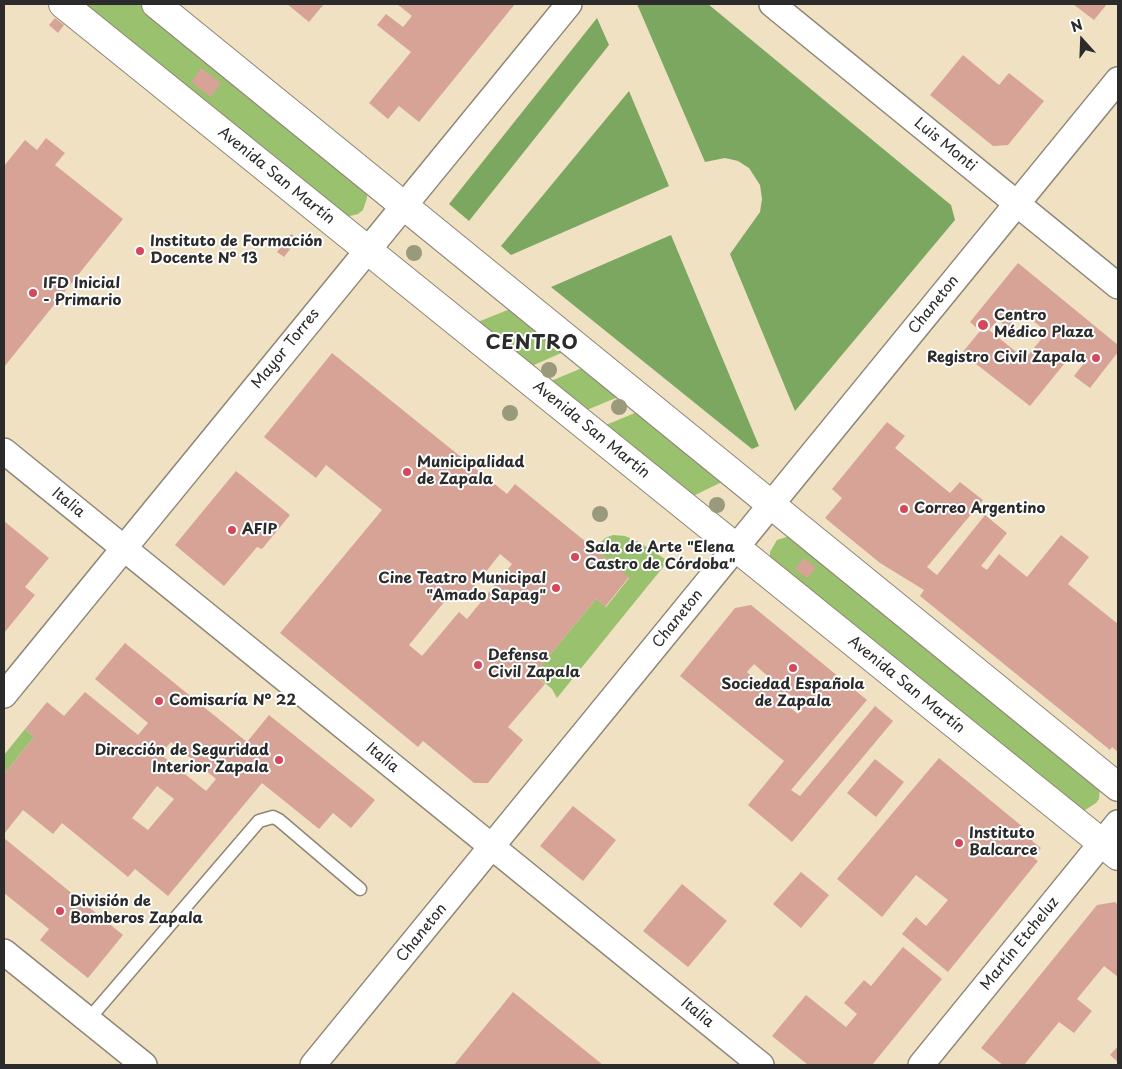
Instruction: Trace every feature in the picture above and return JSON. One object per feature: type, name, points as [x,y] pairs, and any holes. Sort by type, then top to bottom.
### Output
[{"type":"main road","name":"Avenida San Martín","points":[[63,4],[736,548],[1113,841]]},
{"type":"main road","points":[[156,4],[1118,787]]},
{"type":"street","name":"Mayor Torres","points":[[4,695],[569,4]]},
{"type":"street","name":"Luis Monti","points":[[772,4],[1118,286]]},
{"type":"street","name":"Chaneton","points":[[314,1065],[1118,80]]},
{"type":"street","name":"Italia","points":[[4,451],[761,1065]]},
{"type":"street","name":"Martín Etcheluz","points":[[920,1065],[1113,841]]},
{"type":"street","points":[[4,952],[144,1065]]},
{"type":"lane","points":[[88,1020],[259,821],[266,818],[279,820],[360,889]]},
{"type":"green space","points":[[78,4],[140,4],[360,182],[367,192],[363,210],[358,214],[346,217]]},
{"type":"green space","points":[[637,4],[708,4],[951,205],[955,220],[795,411],[730,254],[760,212],[762,199],[760,185],[749,168],[738,161],[725,158],[705,162]]},
{"type":"green space","points":[[597,18],[609,45],[469,221],[449,204]]},
{"type":"green space","points":[[629,91],[669,186],[511,255],[501,246]]},
{"type":"green space","points":[[671,235],[759,446],[752,449],[551,287]]},
{"type":"green space","points":[[515,307],[568,350],[527,368],[473,324]]},
{"type":"green space","points":[[587,366],[623,395],[582,412],[546,383]]},
{"type":"green space","points":[[642,410],[728,479],[689,498],[601,427]]},
{"type":"green space","points":[[613,535],[625,536],[639,542],[668,561],[557,698],[552,689],[534,674],[596,599],[606,607],[629,578],[595,549],[605,538]]},
{"type":"green space","points":[[790,536],[1100,786],[1099,799],[1096,803],[1085,810],[1079,810],[770,559],[770,552],[777,540]]},
{"type":"green space","points":[[25,729],[34,737],[4,774],[4,755]]},
{"type":"building","points":[[287,4],[324,4],[309,22]]},
{"type":"building","points":[[397,4],[515,4],[419,122],[399,106],[388,119],[369,103],[411,52],[377,25],[386,14],[403,27],[412,16]]},
{"type":"building","points":[[1073,4],[1107,4],[1094,20]]},
{"type":"building","points":[[55,18],[64,25],[58,33],[49,25]]},
{"type":"building","points":[[963,55],[999,85],[1009,73],[1044,101],[1008,145],[993,146],[930,95]]},
{"type":"building","points":[[201,68],[221,83],[211,97],[191,82]]},
{"type":"building","name":"IFD Inicial - Primario","points":[[46,138],[65,153],[55,165],[123,219],[4,367],[4,166],[25,140],[37,150]]},
{"type":"building","points":[[291,234],[298,239],[284,257],[277,252]]},
{"type":"building","points":[[1018,263],[1118,345],[1118,352],[1090,388],[1074,376],[1084,363],[1073,353],[1030,406],[962,353],[980,331],[970,322]],"holes":[[[1021,311],[1047,332],[1025,359],[989,330],[998,320],[1008,328]]]},
{"type":"building","points":[[332,353],[507,494],[515,484],[629,577],[605,607],[596,599],[534,674],[545,684],[508,727],[523,740],[488,783],[474,783],[423,741],[418,747],[280,633],[382,510],[326,465],[316,478],[264,437]],"holes":[[[500,554],[512,564],[467,619],[459,612],[422,656],[409,645],[454,590],[465,598]]]},
{"type":"building","points":[[887,422],[905,436],[895,448],[950,493],[960,482],[983,500],[927,567],[937,575],[985,515],[1007,533],[981,566],[987,570],[999,554],[1027,577],[1061,535],[1089,557],[1068,584],[1118,624],[1118,752],[1112,747],[1110,750],[920,596],[924,590],[880,563],[825,518],[842,498],[832,489]]},
{"type":"building","name":"AFIP","points":[[236,471],[290,515],[262,549],[257,547],[224,586],[175,545]]},
{"type":"building","points":[[4,521],[49,558],[25,587],[35,595],[4,633]]},
{"type":"building","points":[[804,558],[816,568],[807,578],[795,569]]},
{"type":"building","points":[[751,605],[867,700],[791,790],[800,796],[875,706],[893,721],[792,842],[748,805],[784,761],[680,676],[735,608]],"holes":[[[754,664],[770,678],[763,686],[747,672]],[[788,693],[804,706],[798,714],[781,700]]]},
{"type":"building","points":[[125,643],[247,742],[269,715],[375,800],[351,828],[333,813],[319,829],[262,783],[168,896],[135,869],[128,877],[62,823],[53,834],[23,810],[4,834],[4,774],[34,737],[25,729],[47,702],[64,716],[85,692],[138,735],[148,723],[95,679]],"holes":[[[171,742],[216,779],[206,791],[160,754]],[[157,786],[174,799],[148,830],[132,818]]]},
{"type":"building","points":[[939,758],[1035,837],[1032,841],[1041,848],[1033,857],[1038,861],[948,972],[902,934],[916,917],[926,926],[948,900],[916,875],[882,917],[837,879]]},
{"type":"building","points":[[875,759],[904,782],[876,817],[847,793]]},
{"type":"building","points":[[573,806],[616,840],[583,881],[540,846]]},
{"type":"building","name":"División de Bomberos Zapala","points":[[4,838],[123,935],[88,978],[40,940],[49,929],[4,893]]},
{"type":"building","points":[[801,872],[829,895],[801,928],[773,904]]},
{"type":"building","points":[[682,884],[727,921],[688,967],[643,931]]},
{"type":"building","points":[[1115,902],[1118,905],[1118,977],[1104,966],[1077,999],[1092,1011],[1074,1033],[1059,1022],[1024,1065],[1003,1065],[981,1048],[1097,905]]},
{"type":"building","points":[[903,947],[942,979],[872,1065],[808,1065],[772,1036],[806,995],[846,1027],[857,1014],[844,1003],[864,980],[871,986]]},
{"type":"building","points":[[513,992],[603,1065],[454,1065]]},
{"type":"building","points":[[1118,1046],[1118,1062],[1110,1055]]},
{"type":"place","name":"Instituto de Formación Docente N° 13","points":[[140,251]]},
{"type":"place","name":"IFD Inicial - Primario","points":[[33,293]]},
{"type":"place","name":"Centro Médico Plaza","points":[[983,325]]},
{"type":"place","name":"Registro Civil Zapala","points":[[1096,358]]},
{"type":"place","name":"Municipalidad de Zapala","points":[[407,472]]},
{"type":"place","name":"Correo Argentino","points":[[904,509]]},
{"type":"place","name":"AFIP","points":[[232,530]]},
{"type":"place","name":"Sala de Arte \"Elena Castro de Córdoba\"","points":[[575,557]]},
{"type":"place","name":"Cine Teatro Municipal \"Amado Sapag\"","points":[[556,588]]},
{"type":"place","name":"Defensa Civil Zapala","points":[[478,665]]},
{"type":"place","name":"Sociedad Española de Zapala","points":[[793,668]]},
{"type":"place","name":"Comisaría N° 22","points":[[159,701]]},
{"type":"place","name":"Dirección de Seguridad Interior Zapala","points":[[279,760]]},
{"type":"place","name":"Instituto Balcarce","points":[[959,843]]},
{"type":"place","name":"División de Bomberos Zapala","points":[[60,911]]},
{"type":"district","name":"CENTRO","points":[[532,343]]}]
